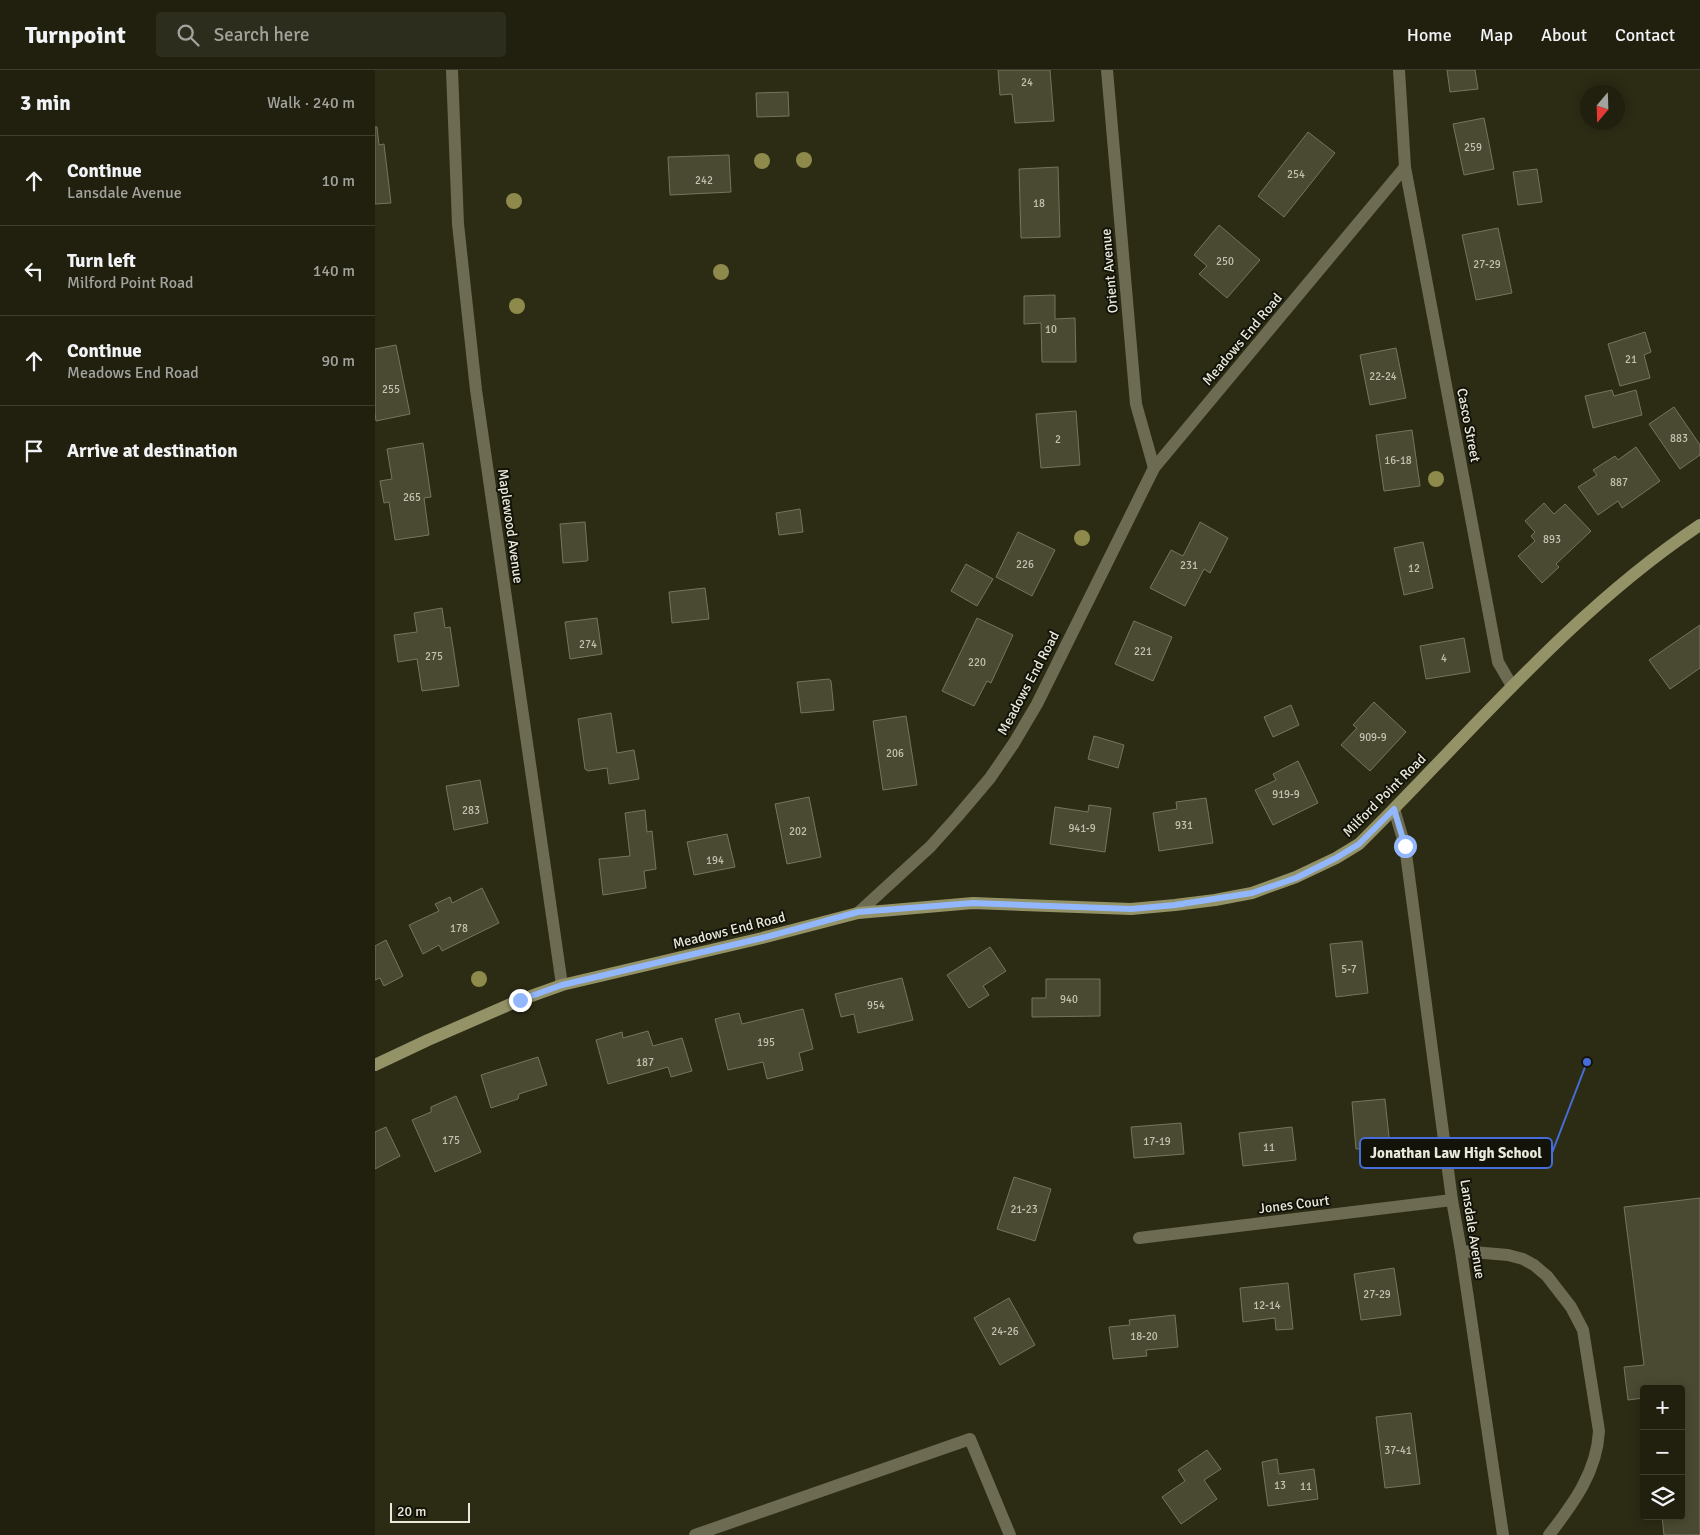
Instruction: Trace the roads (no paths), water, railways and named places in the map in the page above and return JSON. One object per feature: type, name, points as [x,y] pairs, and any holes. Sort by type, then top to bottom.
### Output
[{"type":"main road","name":"Milford Point Road","points":[[858,912],[973,903],[1131,909],[1175,905],[1233,896],[1296,878],[1359,844],[1512,686],[1600,603],[1677,540],[1700,525]]},
{"type":"main road","name":"Meadows End Road","points":[[375,1065],[520,1000],[562,985],[762,938],[858,912]]},
{"type":"street","name":"Maplewood Avenue","points":[[452,70],[458,224],[476,390],[562,985]]},
{"type":"street","name":"Orient Avenue","points":[[1107,70],[1137,404],[1154,468]]},
{"type":"street","points":[[1399,70],[1405,167]]},
{"type":"street","name":"Meadows End Road","points":[[858,912],[929,847],[990,778],[1015,743],[1037,704],[1154,468],[1405,167]]},
{"type":"street","name":"Casco Street","points":[[1405,167],[1498,662],[1512,686]]},
{"type":"street","name":"Lansdale Avenue","points":[[1394,809],[1405,846],[1453,1200],[1503,1535]]},
{"type":"street","name":"Jones Court","points":[[1139,1238],[1453,1200]]},
{"type":"street","points":[[1461,1251],[1508,1256],[1534,1265],[1547,1276],[1571,1307],[1583,1330],[1599,1431],[1599,1448],[1575,1502],[1549,1535]]},
{"type":"street","points":[[695,1535],[970,1439],[1010,1535]]},
{"type":"place","name":"Jonathan Law High School","points":[[1587,1062]]}]
